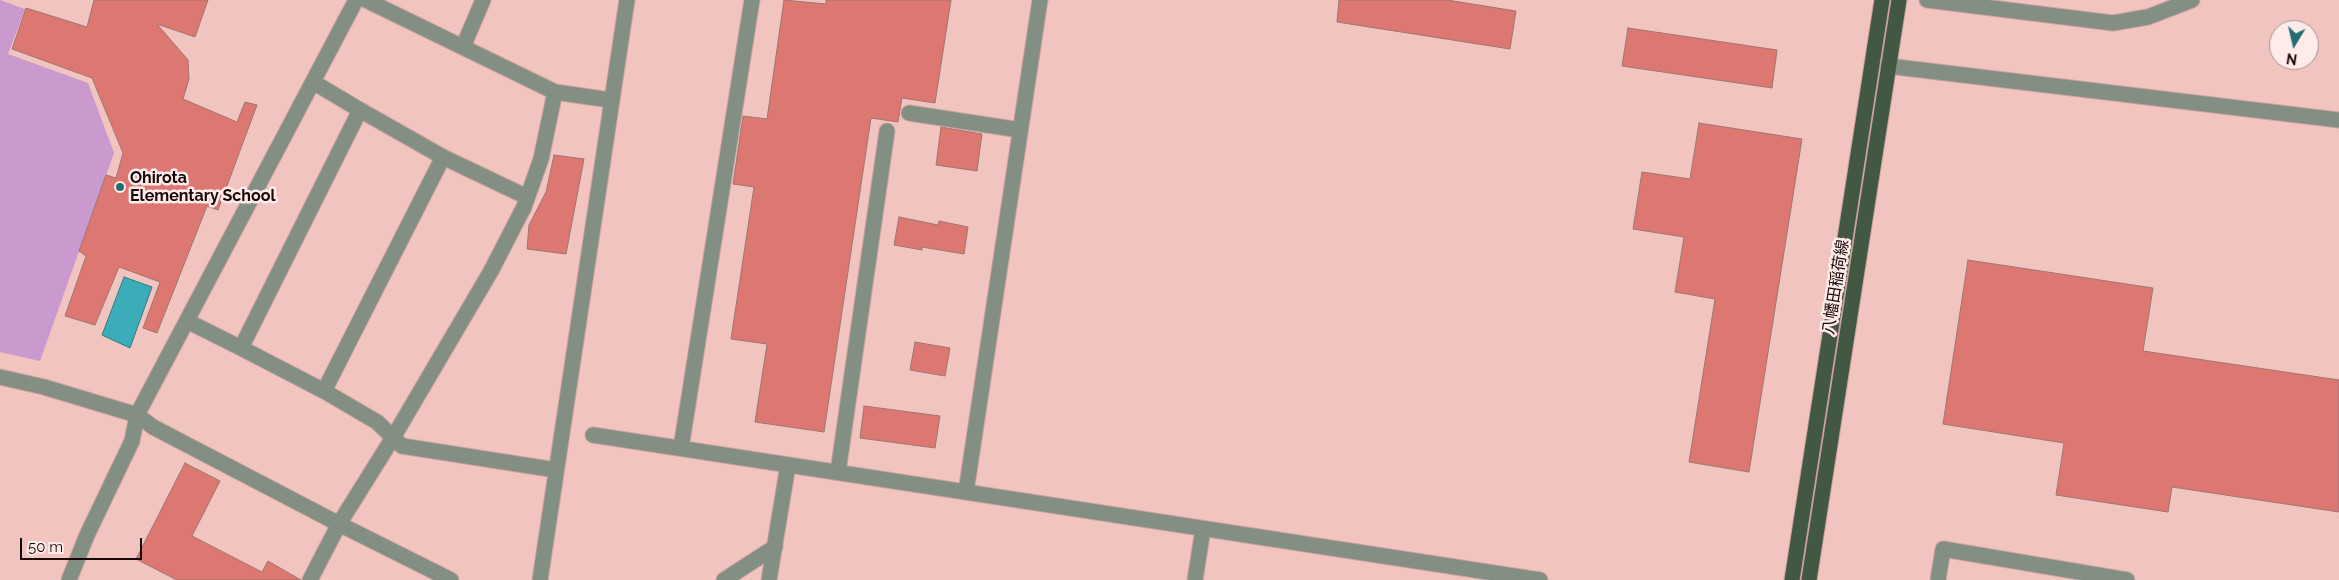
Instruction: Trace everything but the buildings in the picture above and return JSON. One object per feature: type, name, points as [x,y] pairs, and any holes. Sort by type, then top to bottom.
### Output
[{"type":"main road","name":"八幡田稲荷線","points":[[1792,580],[1882,0]]},
{"type":"main road","name":"八幡田稲荷線","points":[[1809,580],[1898,0]]},
{"type":"street","points":[[69,580],[87,536],[132,441],[137,415],[356,0]]},
{"type":"street","points":[[366,0],[555,92],[610,100]]},
{"type":"street","points":[[463,47],[484,0]]},
{"type":"street","points":[[540,580],[610,100],[627,0]]},
{"type":"street","points":[[681,448],[752,0]]},
{"type":"street","points":[[966,492],[1040,0]]},
{"type":"street","points":[[1927,0],[2113,24],[2148,17],[2192,0]]},
{"type":"street","points":[[1888,66],[2339,120]]},
{"type":"street","points":[[313,82],[443,156],[527,198]]},
{"type":"street","points":[[310,580],[339,524],[394,436],[491,271],[527,198],[541,159],[555,92]]},
{"type":"street","points":[[241,348],[360,110]]},
{"type":"street","points":[[909,113],[1020,130]]},
{"type":"street","points":[[838,472],[887,131]]},
{"type":"street","points":[[324,391],[443,156]]},
{"type":"street","points":[[187,321],[324,391],[378,422],[402,446],[556,470]]},
{"type":"street","points":[[0,377],[44,387],[137,415],[153,427],[451,580]]},
{"type":"street","points":[[593,435],[1540,580]]},
{"type":"street","points":[[769,580],[788,465]]},
{"type":"street","points":[[1195,580],[1203,529]]},
{"type":"street","points":[[724,580],[774,547]]},
{"type":"street","points":[[1938,580],[1942,549],[2127,580]]},
{"type":"shaded area","points":[[0,0],[25,9],[8,54],[88,83],[114,153],[40,361],[0,352]]},
{"type":"water","points":[[124,277],[152,287],[130,348],[102,335]]},
{"type":"place","name":"Ohirota Elementary School","points":[[120,187]]}]
